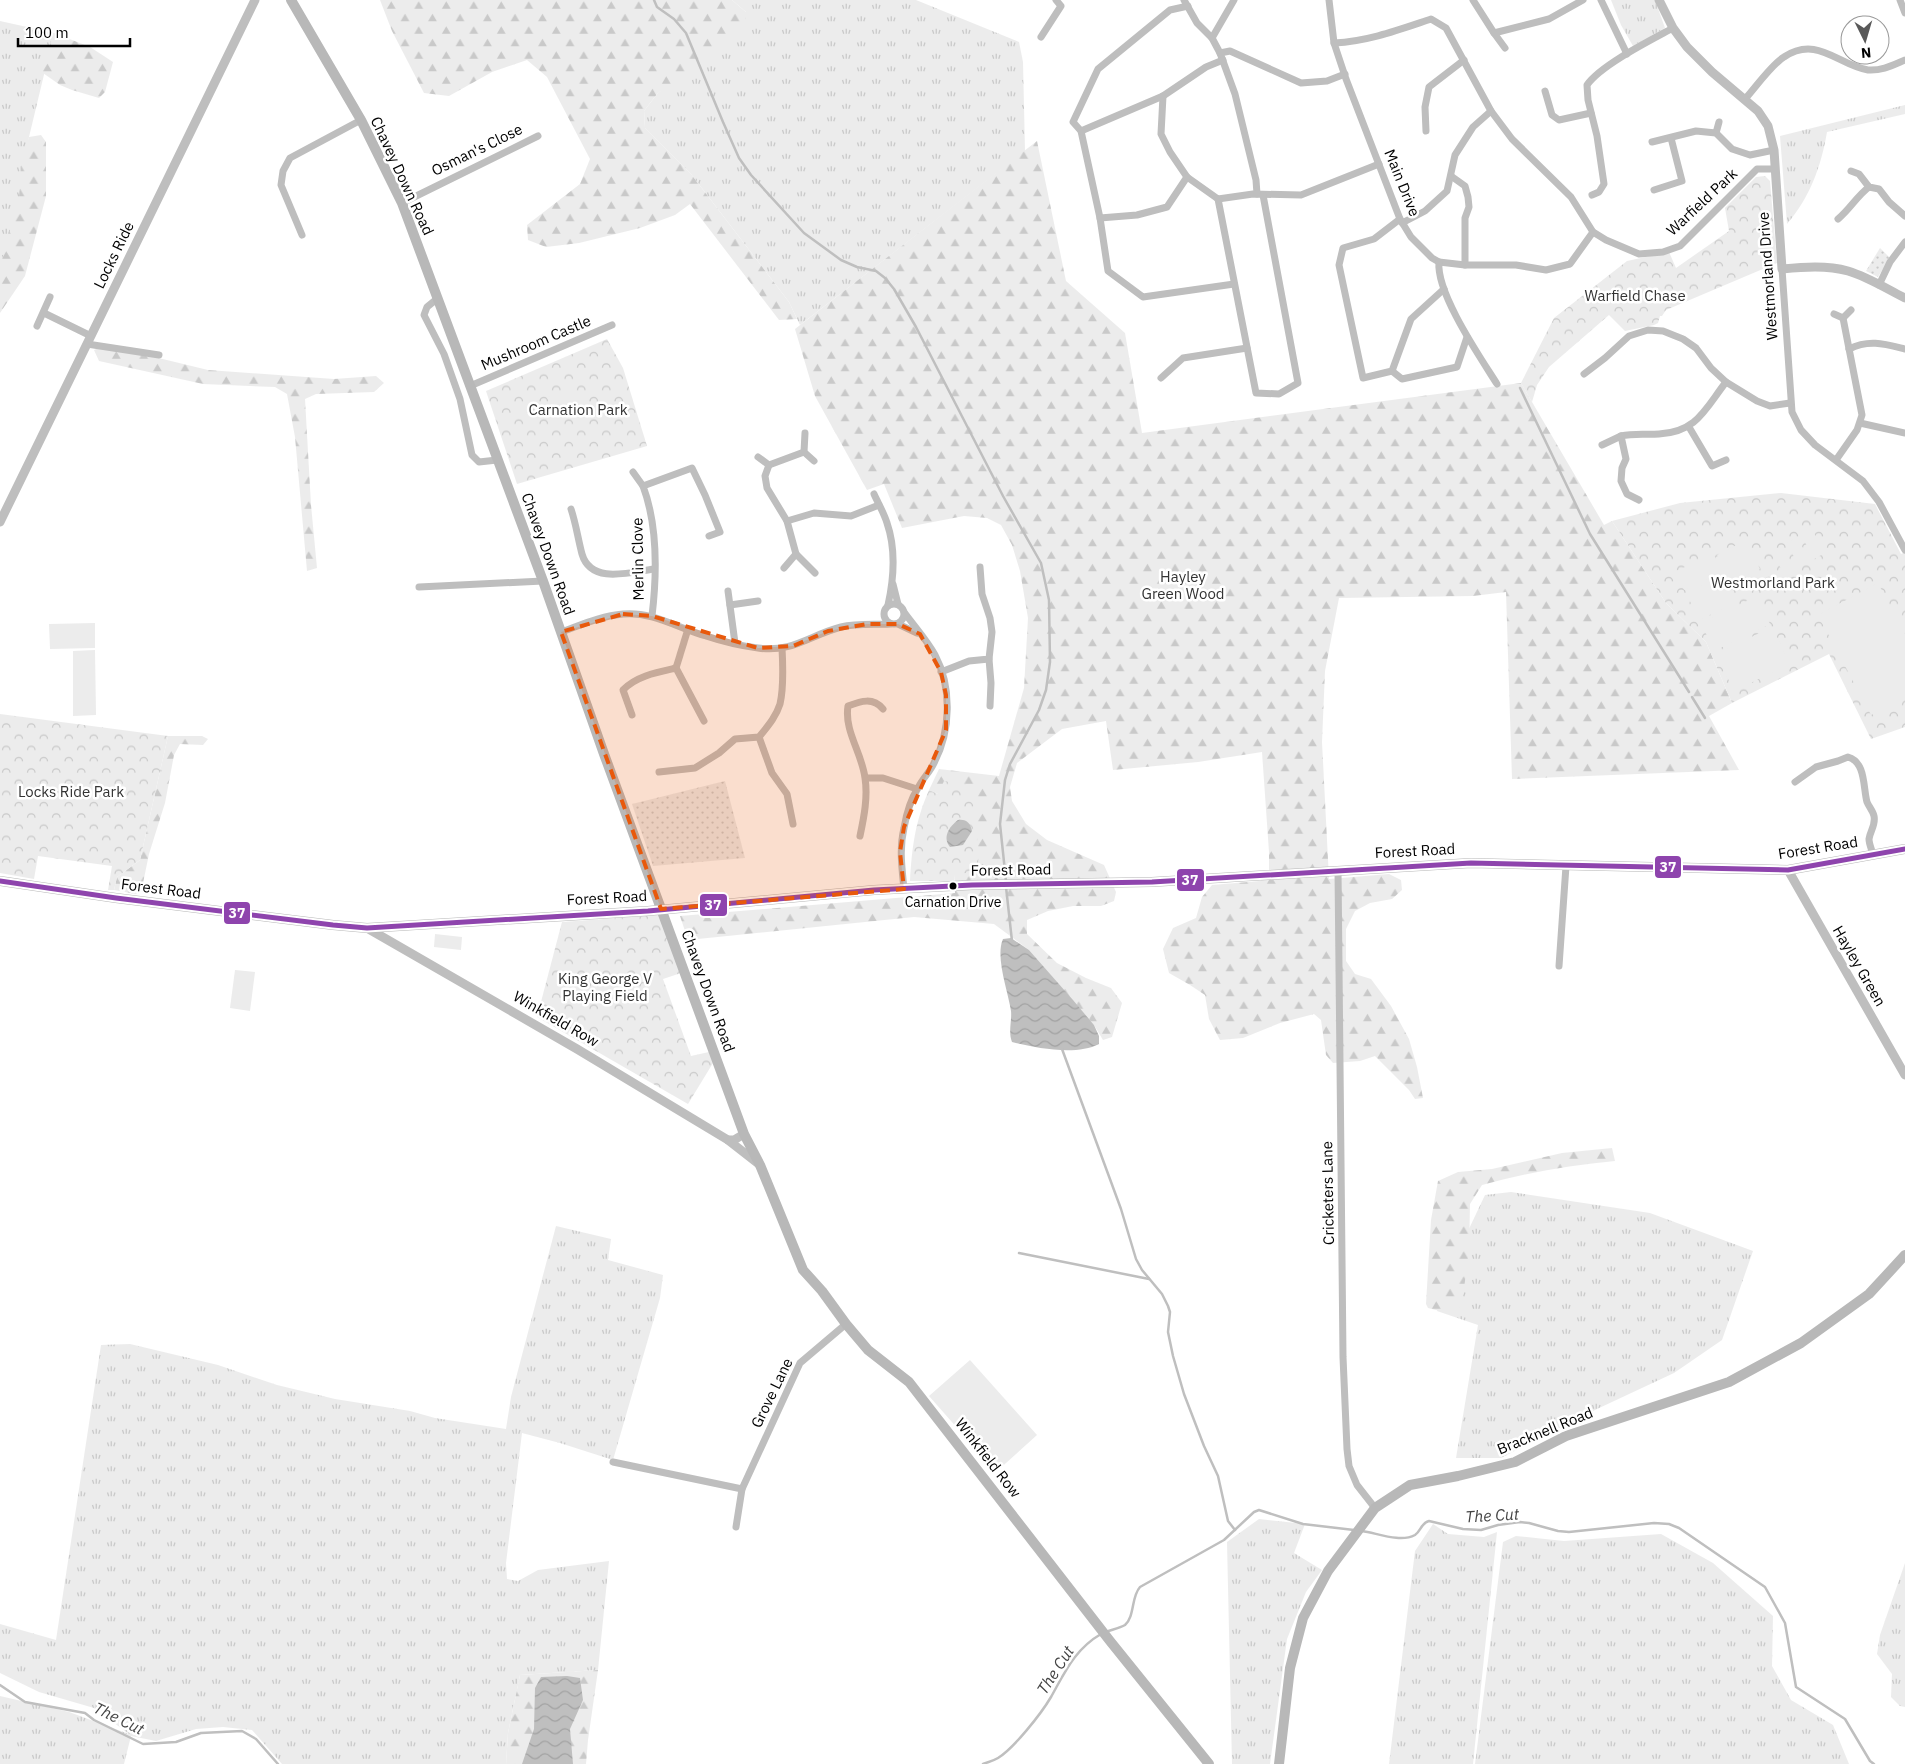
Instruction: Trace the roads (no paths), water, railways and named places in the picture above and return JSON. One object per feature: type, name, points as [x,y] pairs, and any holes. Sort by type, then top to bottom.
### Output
[{"type":"main road","name":"Chavey Down Road","points":[[291,0],[361,120],[402,203],[543,581],[744,1134]]},
{"type":"main road","name":"Forest Road","points":[[0,881],[116,898],[367,928],[661,909],[874,890],[1152,882],[1470,863],[1788,870],[1905,849]]},
{"type":"main road","name":"Winkfield Row","points":[[744,1134],[760,1165],[803,1270],[822,1291],[868,1350],[909,1382],[1110,1641],[1209,1764]]},
{"type":"main road","name":"Bracknell Road","points":[[1279,1764],[1290,1668],[1303,1618],[1328,1571],[1375,1508],[1410,1485],[1515,1462],[1566,1436],[1729,1382],[1809,1338],[1869,1294],[1905,1255]]},
{"type":"street","name":"Locks Ride","points":[[0,522],[255,0]]},
{"type":"street","points":[[1041,37],[1058,3],[1068,0]]},
{"type":"street","points":[[1212,38],[1234,0]]},
{"type":"street","name":"Main Drive","points":[[1330,0],[1334,43],[1401,221],[1411,237],[1432,258],[1440,262]]},
{"type":"street","points":[[1473,0],[1504,48]]},
{"type":"street","points":[[1494,33],[1549,19],[1583,0]]},
{"type":"street","points":[[1601,0],[1627,54]]},
{"type":"street","name":"Westmorland Drive","points":[[1659,0],[1673,28],[1695,56],[1758,111],[1768,126],[1774,150],[1790,403],[1801,430],[1815,446],[1863,480],[1879,502],[1905,550]]},
{"type":"street","points":[[1900,0],[1905,13]]},
{"type":"street","points":[[1218,199],[1256,393],[1279,394],[1298,383],[1260,194],[1235,94],[1222,56],[1212,38],[1197,23],[1186,3],[1170,10],[1098,68],[1073,122],[1081,131],[1100,218],[1108,271],[1143,297],[1234,284]]},
{"type":"street","points":[[1334,43],[1359,41],[1385,35],[1431,19],[1446,28],[1491,111],[1512,140],[1571,197],[1593,232],[1570,264],[1546,270],[1516,265],[1466,265],[1440,262],[1438,272],[1444,289],[1467,337],[1497,384]]},
{"type":"street","points":[[1592,195],[1599,192],[1604,184],[1597,136],[1586,90],[1587,84],[1600,72],[1627,54],[1673,28]]},
{"type":"street","points":[[1745,99],[1783,57],[1806,49],[1823,51],[1855,66],[1870,70],[1886,68],[1905,60]]},
{"type":"street","points":[[1081,131],[1163,96],[1230,51],[1301,83],[1327,81],[1345,74]]},
{"type":"street","points":[[1426,131],[1425,107],[1430,87],[1464,60]]},
{"type":"street","points":[[1545,91],[1552,115],[1560,120],[1591,113]]},
{"type":"street","points":[[1163,96],[1161,134],[1170,152],[1188,177],[1218,199],[1260,194],[1301,195],[1379,164]]},
{"type":"street","points":[[1467,337],[1457,367],[1402,379],[1392,372],[1363,378],[1339,265],[1343,248],[1374,239],[1401,221],[1425,211],[1447,191],[1455,155],[1473,127],[1491,111]]},
{"type":"street","points":[[302,235],[281,185],[283,171],[290,158],[361,120]]},
{"type":"street","points":[[1716,133],[1719,122]]},
{"type":"street","points":[[1652,142],[1696,131],[1716,133],[1732,149],[1750,154],[1774,150]]},
{"type":"street","name":"Osman's Close","points":[[402,203],[538,136]]},
{"type":"street","points":[[1654,190],[1682,181],[1671,138]]},
{"type":"street","name":"Warfield Park","points":[[1593,232],[1639,254],[1662,252],[1680,246],[1757,169],[1775,169]]},
{"type":"street","points":[[1851,171],[1859,174],[1869,187],[1879,189],[1889,202],[1905,216]]},
{"type":"street","points":[[1450,176],[1465,186],[1469,202],[1465,218],[1466,265]]},
{"type":"street","points":[[1100,218],[1138,215],[1167,207],[1188,177]]},
{"type":"street","points":[[1838,219],[1848,211],[1860,193],[1869,187]]},
{"type":"street","points":[[1879,285],[1890,262],[1905,242]]},
{"type":"street","points":[[1782,269],[1832,268],[1846,271],[1905,298]]},
{"type":"street","points":[[1392,372],[1411,319],[1444,289]]},
{"type":"street","points":[[37,326],[50,298]]},
{"type":"street","points":[[438,298],[427,307],[424,315],[444,354],[460,399],[472,455],[479,462],[497,460]]},
{"type":"street","points":[[1843,318],[1851,310]]},
{"type":"street","points":[[44,313],[89,340],[160,355]]},
{"type":"street","points":[[1834,314],[1843,318]]},
{"type":"street","points":[[1836,460],[1860,423],[1862,415],[1843,318]]},
{"type":"street","name":"Mushroom Castle","points":[[470,386],[612,326]]},
{"type":"street","points":[[1584,374],[1629,336],[1648,330],[1663,331],[1684,339],[1696,348],[1711,368],[1726,382],[1757,401],[1770,406],[1790,403]]},
{"type":"street","points":[[1850,349],[1859,344],[1869,342],[1905,349]]},
{"type":"street","points":[[1161,378],[1183,358],[1247,348]]},
{"type":"street","points":[[1602,445],[1621,436],[1634,433],[1674,433],[1689,427],[1699,418],[1726,382]]},
{"type":"street","points":[[1860,423],[1905,433]]},
{"type":"street","points":[[1689,427],[1712,469],[1726,460]]},
{"type":"street","points":[[804,452],[805,433]]},
{"type":"street","points":[[1621,436],[1626,460],[1622,468],[1621,481],[1627,494],[1639,500]]},
{"type":"street","points":[[804,452],[814,461]]},
{"type":"street","points":[[804,452],[769,465],[765,476],[767,488],[787,521],[796,554],[815,573]]},
{"type":"street","points":[[758,457],[769,465]]},
{"type":"street","points":[[643,486],[692,468],[720,532],[709,536]]},
{"type":"street","name":"Merlin Clove","points":[[633,472],[643,486],[649,503],[655,592],[652,616]]},
{"type":"street","points":[[874,494],[887,522],[893,549],[893,581],[898,604],[902,606],[904,612],[936,656],[946,695],[946,730],[934,763],[917,790],[904,827],[900,852],[904,889]]},
{"type":"street","points":[[787,521],[814,514],[851,516],[879,504]]},
{"type":"street","points":[[572,509],[578,527],[582,556],[589,567],[601,574],[654,569]]},
{"type":"street","points":[[784,568],[796,554]]},
{"type":"street","points":[[980,567],[982,594],[990,618],[992,632],[989,659],[990,706]]},
{"type":"street","points":[[419,587],[543,581]]},
{"type":"street","points":[[890,624],[885,617],[893,581]]},
{"type":"street","points":[[728,591],[735,643]]},
{"type":"street","points":[[730,605],[758,601]]},
{"type":"street","points":[[867,624],[880,617],[887,606],[898,604]]},
{"type":"street","points":[[898,624],[904,618],[904,612]]},
{"type":"street","points":[[561,632],[593,620],[623,614],[652,616],[706,636],[758,648],[782,648],[806,642],[828,631],[844,626],[867,624],[898,624],[920,634]]},
{"type":"street","points":[[688,629],[676,668],[704,721]]},
{"type":"street","points":[[659,772],[695,768],[719,753],[735,739],[759,737],[772,720],[780,704],[784,669],[782,648]]},
{"type":"street","points":[[941,672],[969,662],[989,659]]},
{"type":"street","points":[[632,716],[623,690],[628,685],[654,672],[676,668]]},
{"type":"street","points":[[860,836],[865,812],[866,778],[846,715],[848,706],[868,701],[879,705],[883,709]]},
{"type":"street","points":[[759,737],[772,773],[787,794],[793,824]]},
{"type":"street","points":[[1795,782],[1816,767],[1848,757],[1852,758],[1859,767],[1864,780],[1867,801],[1874,816],[1874,824],[1869,839],[1873,855]]},
{"type":"street","points":[[866,778],[883,778],[917,790]]},
{"type":"street","points":[[1559,966],[1566,866]]},
{"type":"street","name":"Cricketers Lane","points":[[1338,870],[1343,1357],[1347,1449],[1349,1466],[1357,1485],[1375,1508]]},
{"type":"street","name":"Hayley Green","points":[[1788,870],[1905,1076]]},
{"type":"street","name":"Winkfield Row","points":[[367,928],[583,1052],[728,1140],[760,1165]]},
{"type":"street","points":[[728,1140],[734,1140],[744,1134]]},
{"type":"street","name":"Grove Lane","points":[[736,1527],[742,1489],[800,1363],[846,1324]]},
{"type":"street","points":[[613,1462],[742,1489]]},
{"type":"water","points":[[958,820],[968,822],[972,831],[963,845],[950,847],[947,840],[948,832]]},
{"type":"water","points":[[1011,938],[1029,950],[1094,1025],[1099,1036],[1099,1044],[1079,1050],[1056,1050],[1012,1042],[1010,1034],[1011,1011],[1000,955],[1003,939]]},
{"type":"water","points":[[567,1676],[580,1678],[583,1700],[570,1729],[573,1764],[522,1764],[534,1729],[535,1688],[541,1677]]},
{"type":"waterway","points":[[654,0],[657,7],[674,19],[686,33],[739,158],[751,175],[804,233],[841,260],[857,267],[876,271],[894,289],[916,327],[1003,496],[1041,563],[1049,600],[1050,662],[1046,690],[1039,710],[1010,764],[1005,780],[1000,824],[1006,881]]},
{"type":"waterway","points":[[1520,388],[1590,534],[1689,692]]},
{"type":"waterway","points":[[1692,697],[1705,718]]},
{"type":"waterway","points":[[1006,887],[1012,941]]},
{"type":"waterway","points":[[1062,1049],[1121,1209],[1136,1259],[1142,1270],[1162,1294],[1168,1306],[1170,1312],[1168,1332],[1184,1394],[1218,1476],[1228,1521],[1235,1530]]},
{"type":"waterway","points":[[1019,1253],[1149,1279]]},
{"type":"waterway","name":"The Cut","points":[[1106,1632],[1125,1625],[1132,1612],[1135,1596],[1140,1587],[1224,1540],[1254,1512],[1259,1510],[1303,1524],[1354,1530]]},
{"type":"waterway","name":"The Cut","points":[[1362,1531],[1388,1537],[1409,1537],[1415,1535],[1424,1523],[1429,1521],[1463,1529],[1481,1530],[1520,1522],[1569,1532],[1654,1523],[1669,1524],[1679,1528],[1765,1587],[1785,1623],[1796,1687],[1845,1719],[1870,1761],[1874,1764]]},
{"type":"waterway","name":"The Cut","points":[[983,1764],[998,1758],[1019,1739],[1047,1704],[1077,1654],[1101,1634]]},
{"type":"waterway","name":"The Cut","points":[[0,1685],[25,1702],[85,1713],[94,1720],[143,1744],[176,1742],[201,1733],[242,1731],[256,1739],[278,1764]]},
{"type":"place","name":"Carnation Drive","points":[[953,886]]},
{"type":"park label","name":"Warfield Chase","points":[[1635,296]]},
{"type":"park label","name":"Carnation Park","points":[[578,410]]},
{"type":"park label","name":"Westmorland Park","points":[[1773,583]]},
{"type":"park label","name":"Hayley Green Wood","points":[[1183,586]]},
{"type":"park label","name":"Locks Ride Park","points":[[71,792]]},
{"type":"park label","name":"King George V Playing Field","points":[[605,988]]}]
